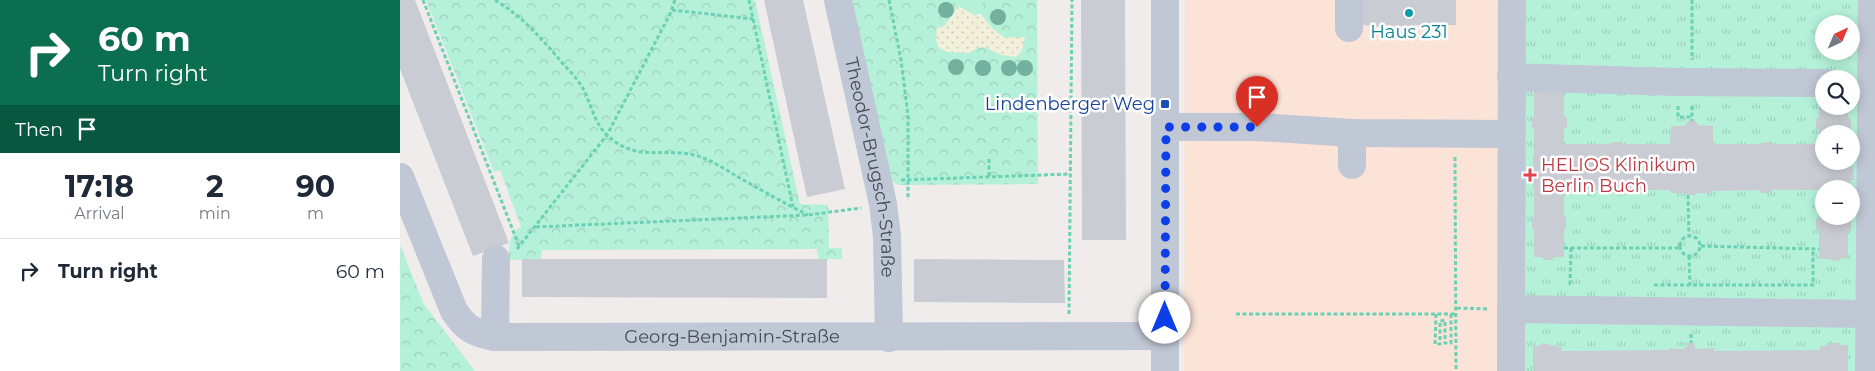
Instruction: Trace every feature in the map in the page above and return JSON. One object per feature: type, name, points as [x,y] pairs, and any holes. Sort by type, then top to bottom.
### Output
[{"type":"street","name":"Theodor-Brugsch-Straße","points":[[838,0],[890,198],[887,236],[889,338]]},
{"type":"street","points":[[1165,0],[1165,371]]},
{"type":"street","points":[[1349,0],[1349,28]]},
{"type":"street","points":[[1511,371],[1512,0]]},
{"type":"street","points":[[1871,370],[1870,314],[1873,269],[1866,83],[1872,0]]},
{"type":"street","points":[[1511,78],[1815,83]]},
{"type":"street","points":[[1166,127],[1257,127],[1352,133],[1511,134]]},
{"type":"street","points":[[1352,133],[1352,165]]},
{"type":"street","name":"Georg-Benjamin-Straße","points":[[400,177],[454,311],[467,328],[477,334],[495,337],[889,338],[1165,336]]},
{"type":"street","points":[[495,337],[508,253]]},
{"type":"street","points":[[1511,309],[1870,314]]},
{"type":"path","points":[[423,0],[508,253],[535,227],[607,135],[672,10],[675,0]]},
{"type":"path","points":[[495,0],[512,11],[554,52],[580,84],[596,121],[607,135],[619,144],[635,152],[691,154],[709,160],[808,215]]},
{"type":"path","points":[[749,0],[794,208]]},
{"type":"path","points":[[535,227],[808,215],[890,198],[908,178],[908,115],[901,60],[889,0]]},
{"type":"path","points":[[1070,337],[1072,0]]},
{"type":"path","points":[[672,10],[753,18]]},
{"type":"path","points":[[1678,117],[1692,117]]},
{"type":"path","points":[[1455,134],[1456,371]]},
{"type":"path","points":[[989,158],[989,176]]},
{"type":"path","points":[[890,198],[908,178],[1070,174]]},
{"type":"path","points":[[1688,195],[1689,236]]},
{"type":"path","points":[[1680,248],[1683,238],[1689,236],[1696,237],[1701,246]]},
{"type":"path","points":[[1701,246],[1819,249]]},
{"type":"path","points":[[1680,248],[1689,256],[1696,254],[1701,246]]},
{"type":"path","points":[[1564,248],[1680,248]]},
{"type":"path","points":[[1571,248],[1570,284],[1580,284]]},
{"type":"path","points":[[1650,285],[1813,285],[1813,249]]},
{"type":"path","points":[[1689,256],[1690,312]]},
{"type":"path","points":[[1457,308],[1511,309]]},
{"type":"path","points":[[1236,314],[1456,314]]},
{"type":"path","points":[[1436,314],[1435,344],[1440,344],[1440,321],[1446,320],[1445,343],[1451,343],[1451,314]]},
{"type":"shaded area","name":"HELIOS Klinikum Berlin Buch","points":[[1185,0],[1875,0],[1875,371],[1184,371]]},
{"type":"green space","points":[[426,0],[755,0],[800,204],[828,205],[829,248],[842,248],[842,259],[818,259],[817,249],[542,250],[541,259],[509,260],[511,237],[521,227],[500,170],[494,172]]},
{"type":"green space","points":[[844,0],[1037,0],[1038,184],[899,185],[884,178]]},
{"type":"green space","points":[[948,0],[985,0],[976,16]]},
{"type":"green space","points":[[1524,0],[1875,0],[1875,371],[1524,371]]},
{"type":"green space","points":[[400,245],[424,304],[475,371],[400,371]]},
{"type":"sand","points":[[958,5],[976,15],[980,13],[992,28],[1005,38],[1025,37],[1022,51],[1016,57],[1001,55],[984,47],[977,48],[969,53],[948,52],[939,48],[936,40],[937,25],[942,28],[953,15]]},
{"type":"building","points":[[400,0],[415,0],[509,243],[473,256],[400,69]]},
{"type":"building","points":[[764,0],[803,0],[845,189],[807,197]]},
{"type":"building","points":[[1081,0],[1125,0],[1126,240],[1082,240]]},
{"type":"building","name":"Haus 231","points":[[1363,0],[1456,0],[1456,25],[1434,27],[1432,25],[1415,25],[1413,27],[1385,25],[1383,27],[1363,25]]},
{"type":"building","points":[[1534,89],[1564,89],[1564,116],[1567,118],[1567,127],[1564,129],[1564,144],[1610,144],[1622,142],[1623,144],[1670,144],[1671,126],[1685,126],[1688,121],[1695,120],[1698,125],[1713,126],[1713,144],[1758,144],[1770,142],[1772,144],[1815,144],[1815,170],[1853,170],[1854,180],[1815,180],[1815,190],[1772,190],[1769,193],[1761,193],[1759,190],[1713,191],[1713,193],[1697,193],[1696,195],[1671,193],[1670,190],[1623,190],[1620,193],[1612,193],[1609,190],[1564,191],[1566,228],[1564,231],[1564,257],[1544,260],[1543,257],[1534,257],[1532,219],[1534,216],[1534,191],[1532,179],[1529,179],[1534,155],[1532,118],[1534,116]]},
{"type":"building","points":[[1819,115],[1848,115],[1851,125],[1816,125],[1816,119]]},
{"type":"building","points":[[1816,225],[1851,225],[1851,229],[1848,231],[1848,258],[1841,258],[1839,261],[1819,258],[1819,232]]},
{"type":"building","points":[[522,259],[827,259],[827,298],[522,297]]},
{"type":"building","points":[[914,259],[1064,260],[1065,303],[914,302]]},
{"type":"building","points":[[1542,343],[1561,347],[1562,351],[1669,350],[1669,348],[1683,349],[1687,346],[1686,343],[1695,343],[1694,347],[1698,349],[1714,348],[1714,351],[1820,350],[1820,346],[1827,346],[1829,343],[1840,343],[1841,345],[1848,345],[1848,371],[1533,371],[1533,346],[1539,346]]},
{"type":"place","name":"Haus 231","points":[[1409,13]]},
{"type":"place","name":"Lindenberger Weg","points":[[1165,104]]},
{"type":"place","name":"HELIOS Klinikum Berlin Buch","points":[[1530,175]]},
{"type":"route","points":[[1165,318],[1166,127],[1257,127]]}]
